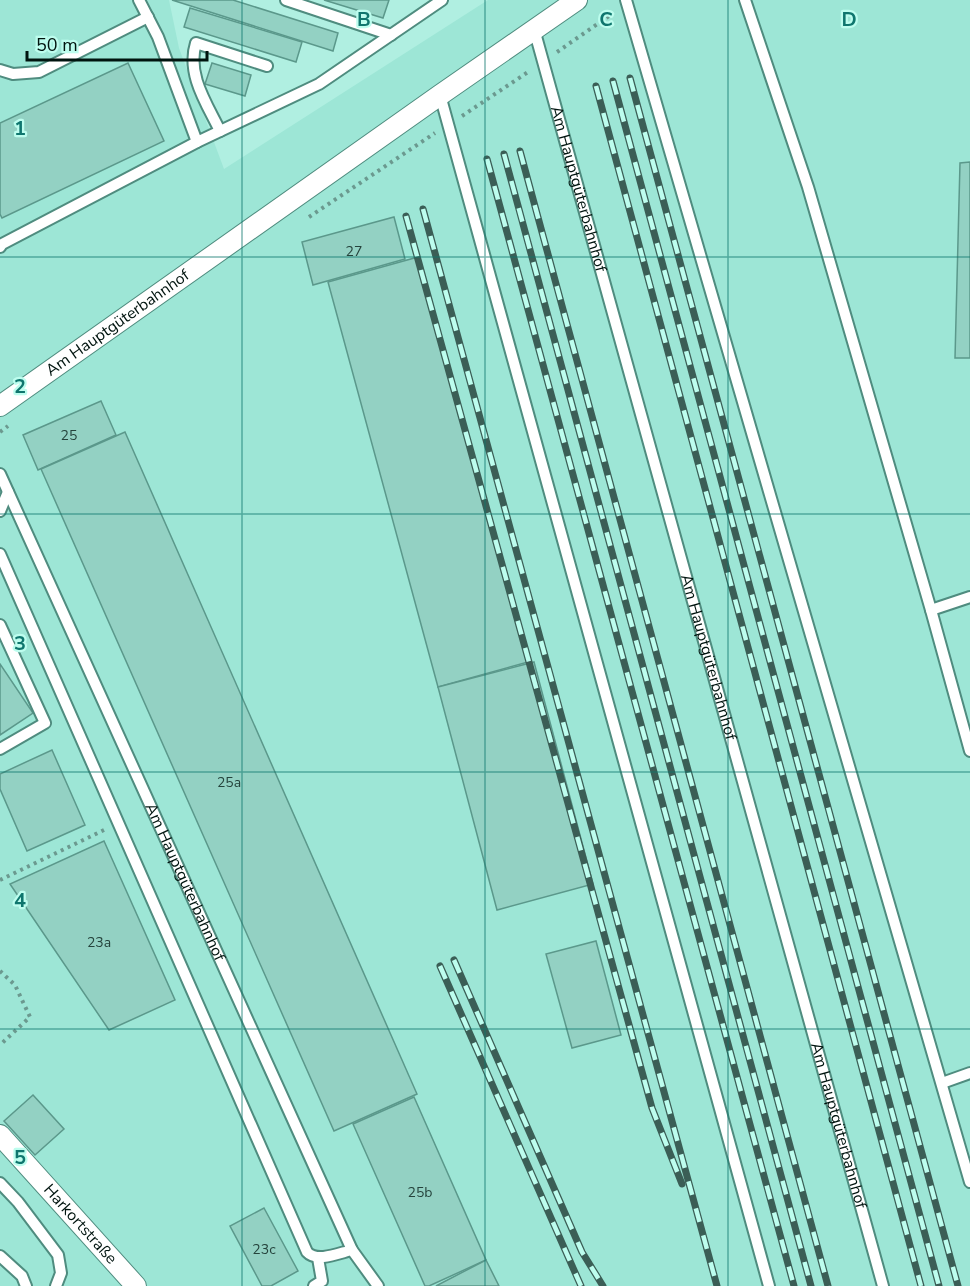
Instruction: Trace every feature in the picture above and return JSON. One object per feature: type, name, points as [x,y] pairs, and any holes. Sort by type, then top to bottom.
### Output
[{"type":"street","name":"Am Hauptgüterbahnhof","points":[[0,406],[577,0]]},
{"type":"street","name":"Harkortstraße","points":[[0,1134],[136,1286]]},
{"type":"lane","points":[[139,0],[158,37],[197,142]]},
{"type":"lane","points":[[286,0],[391,35]]},
{"type":"lane","points":[[0,247],[197,142],[319,84],[442,0]]},
{"type":"lane","points":[[744,0],[808,187],[970,751]]},
{"type":"lane","points":[[626,2],[970,1182]]},
{"type":"lane","points":[[0,70],[13,74],[39,72],[148,17]]},
{"type":"lane","name":"Am Hauptgüterbahnhof","points":[[534,29],[883,1286]]},
{"type":"lane","points":[[220,131],[195,79],[196,43],[267,66]]},
{"type":"lane","points":[[440,95],[769,1286]]},
{"type":"lane","name":"Am Hauptgüterbahnhof","points":[[0,474],[352,1250],[378,1286]]},
{"type":"lane","points":[[0,511],[8,492]]},
{"type":"lane","points":[[0,554],[307,1252],[311,1257],[318,1258],[352,1250]]},
{"type":"lane","points":[[931,610],[970,597]]},
{"type":"lane","points":[[0,626],[45,723],[0,749]]},
{"type":"lane","points":[[942,1083],[970,1073]]},
{"type":"lane","points":[[0,1183],[18,1202],[58,1255],[61,1273],[56,1286]]},
{"type":"lane","points":[[0,1256],[22,1276],[26,1286]]},
{"type":"lane","points":[[314,1286],[322,1281],[318,1258]]},
{"type":"path","points":[[302,222],[430,136],[449,126],[626,2]]},
{"type":"path","points":[[0,432],[9,425]]},
{"type":"path","points":[[0,880],[118,824]]},
{"type":"path","points":[[0,971],[15,985],[30,1017],[0,1045]]},
{"type":"shaded area","points":[[0,0],[169,0],[179,48],[224,169],[488,0],[970,0],[970,1286],[0,1286]]},
{"type":"building","points":[[172,0],[233,0],[338,33],[333,51]]},
{"type":"building","points":[[324,0],[389,0],[383,18]]},
{"type":"building","points":[[190,8],[302,42],[296,62],[184,27]]},
{"type":"building","points":[[128,63],[164,141],[2,218],[0,214],[0,123]]},
{"type":"building","points":[[212,63],[251,75],[245,96],[205,84]]},
{"type":"building","points":[[970,162],[970,358],[955,358],[960,163]]},
{"type":"building","points":[[394,217],[405,259],[313,285],[302,242]]},
{"type":"building","points":[[418,257],[528,662],[438,687],[328,282]]},
{"type":"building","points":[[101,401],[116,435],[38,470],[23,435]]},
{"type":"building","points":[[125,432],[417,1094],[334,1131],[41,469]]},
{"type":"building","points":[[534,662],[593,884],[497,910],[438,687]]},
{"type":"building","points":[[0,664],[33,713],[0,735]]},
{"type":"building","points":[[52,750],[85,825],[27,851],[0,789],[0,774]]},
{"type":"building","points":[[104,841],[175,1000],[109,1030],[10,884]]},
{"type":"building","points":[[596,941],[621,1035],[572,1048],[546,954]]},
{"type":"building","points":[[33,1095],[64,1129],[35,1155],[4,1121]]},
{"type":"building","points":[[414,1097],[486,1260],[429,1286],[425,1286],[353,1124]]},
{"type":"building","points":[[264,1208],[298,1271],[271,1286],[262,1286],[230,1226]]},
{"type":"building","points":[[486,1260],[499,1286],[436,1286]]},
{"type":"railway","points":[[630,78],[958,1286]]},
{"type":"railway","points":[[613,81],[939,1286]]},
{"type":"railway","points":[[596,86],[921,1286]]},
{"type":"railway","points":[[520,151],[828,1286]]},
{"type":"railway","points":[[504,154],[811,1286]]},
{"type":"railway","points":[[487,159],[794,1286]]},
{"type":"railway","points":[[423,209],[717,1286]]},
{"type":"railway","points":[[406,216],[652,1108],[682,1184]]},
{"type":"railway","points":[[454,960],[582,1252],[603,1286]]},
{"type":"railway","points":[[440,966],[581,1286]]}]
